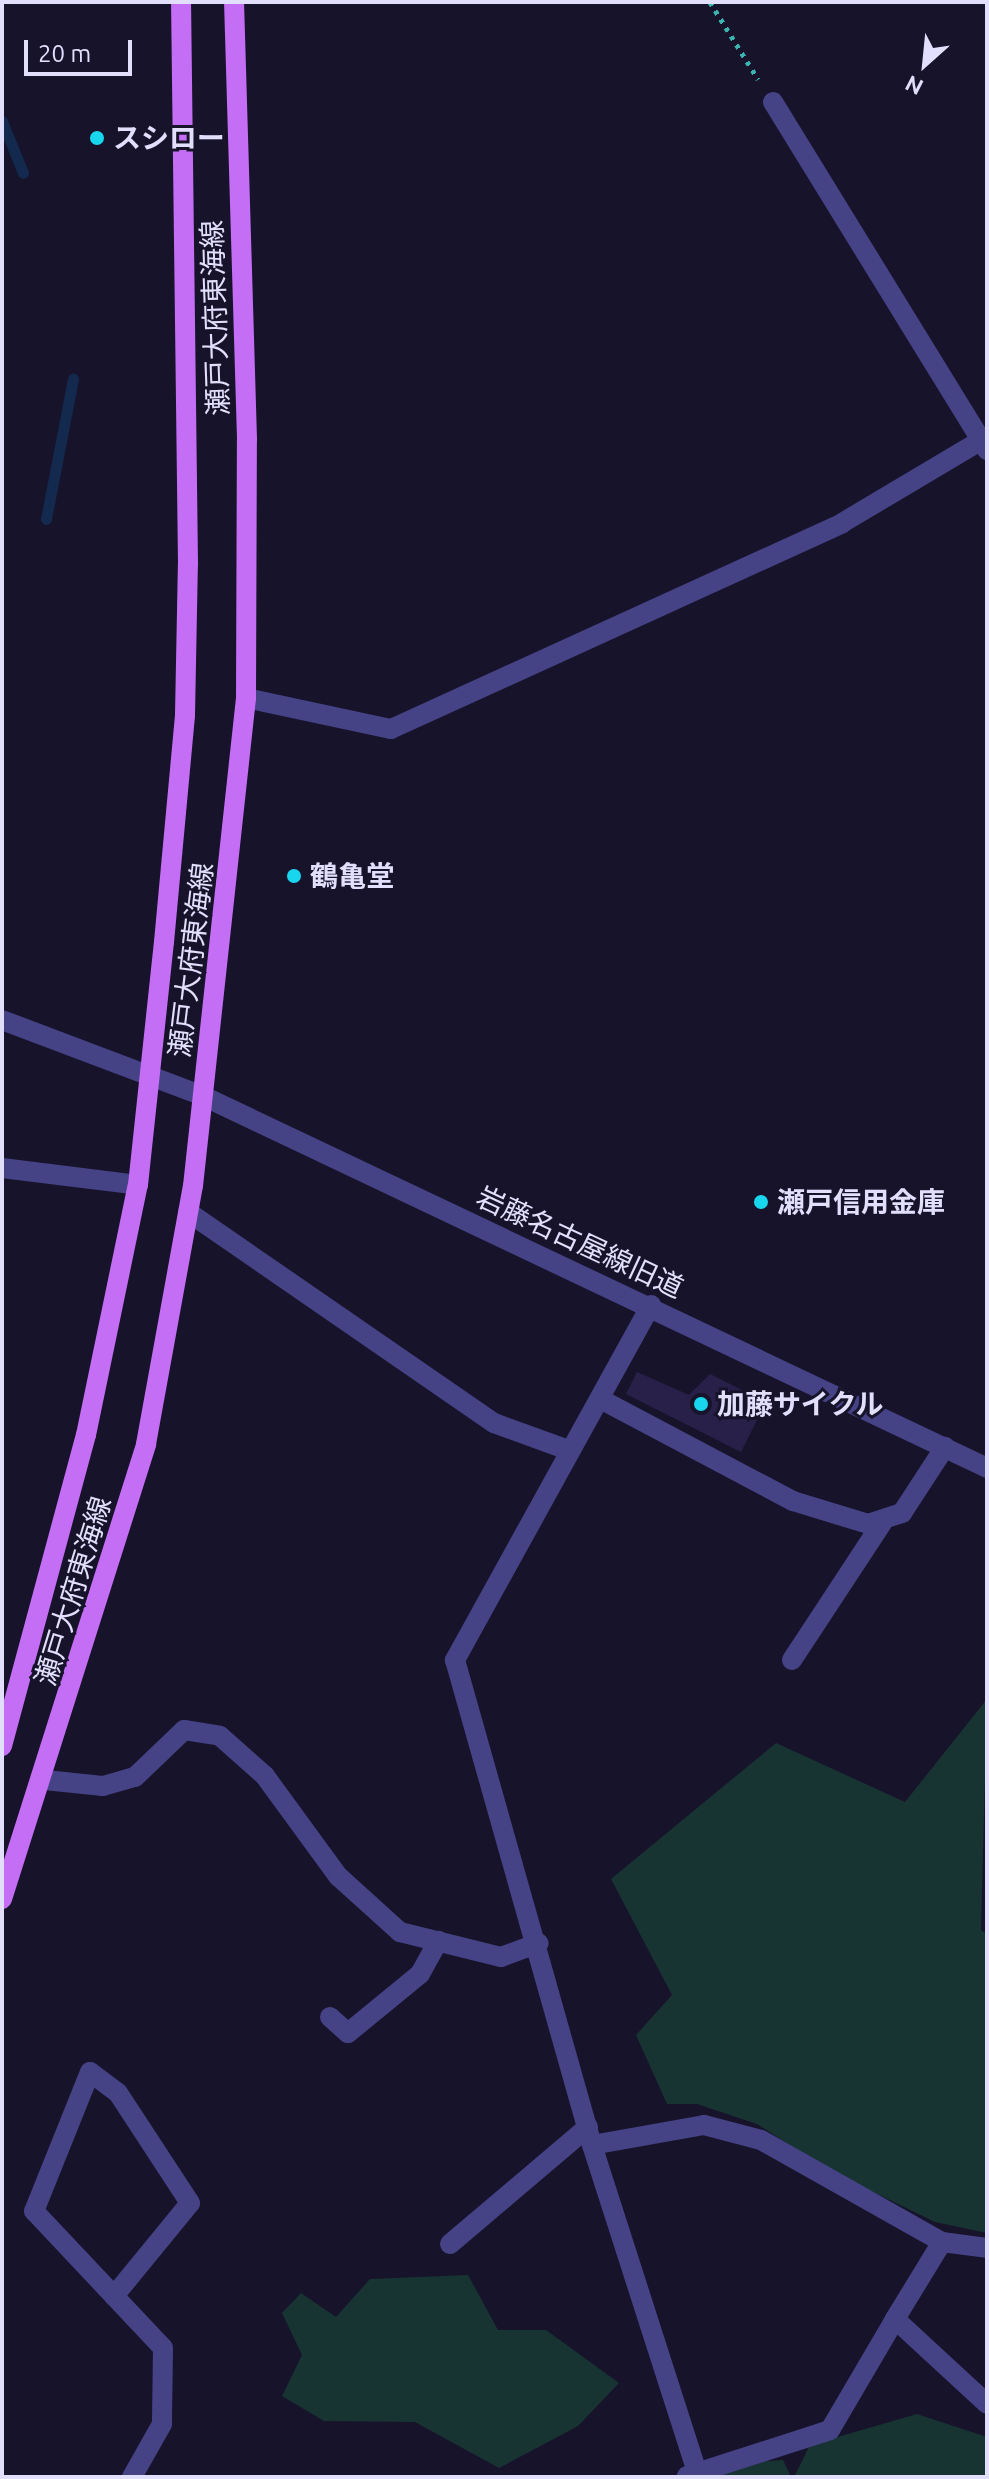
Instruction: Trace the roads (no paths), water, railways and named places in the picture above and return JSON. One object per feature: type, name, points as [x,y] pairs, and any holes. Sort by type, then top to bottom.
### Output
[{"type":"main road","name":"瀬戸大府東海線","points":[[2,1746],[86,1435],[138,1185],[185,715],[181,2]]},
{"type":"main road","name":"瀬戸大府東海線","points":[[2,1899],[45,1780],[146,1444],[188,1212],[203,1096],[246,698],[247,439],[234,2]]},
{"type":"street","points":[[246,698],[391,729],[842,523],[985,442],[773,102]]},
{"type":"street","name":"岩藤名古屋線旧道","points":[[2,1020],[147,1072],[203,1096],[651,1305],[987,1468]]},
{"type":"street","points":[[2,1168],[138,1185]]},
{"type":"street","points":[[188,1212],[494,1423],[568,1450]]},
{"type":"street","points":[[651,1305],[604,1401],[568,1450],[455,1660],[539,1943],[590,2136],[691,2475],[830,2430],[942,2242]]},
{"type":"street","points":[[604,1401],[793,1501],[843,1520],[882,1523]]},
{"type":"street","points":[[792,1660],[882,1523],[902,1513],[945,1447]]},
{"type":"street","points":[[45,1780],[103,1786],[135,1777],[184,1730],[220,1736],[265,1776],[375,1915],[400,1932],[501,1957],[539,1943]]},
{"type":"street","points":[[330,2017],[348,2033],[420,1974],[438,1941]]},
{"type":"street","points":[[114,2296],[190,2203],[118,2093],[90,2072],[34,2211],[114,2296],[163,2348],[162,2424],[132,2477]]},
{"type":"street","points":[[450,2244],[590,2136],[704,2125],[761,2140],[942,2242],[987,2248]]},
{"type":"street","points":[[895,2319],[987,2404]]},
{"type":"waterway","points":[[2,121],[23,173]]},
{"type":"waterway","points":[[46,519],[73,379]]},
{"type":"place","name":"スシロー","points":[[97,138]]},
{"type":"place","name":"鶴亀堂","points":[[294,876]]},
{"type":"place","name":"瀬戸信用金庫","points":[[761,1202]]},
{"type":"place","name":"加藤サイクル","points":[[701,1404]]}]
